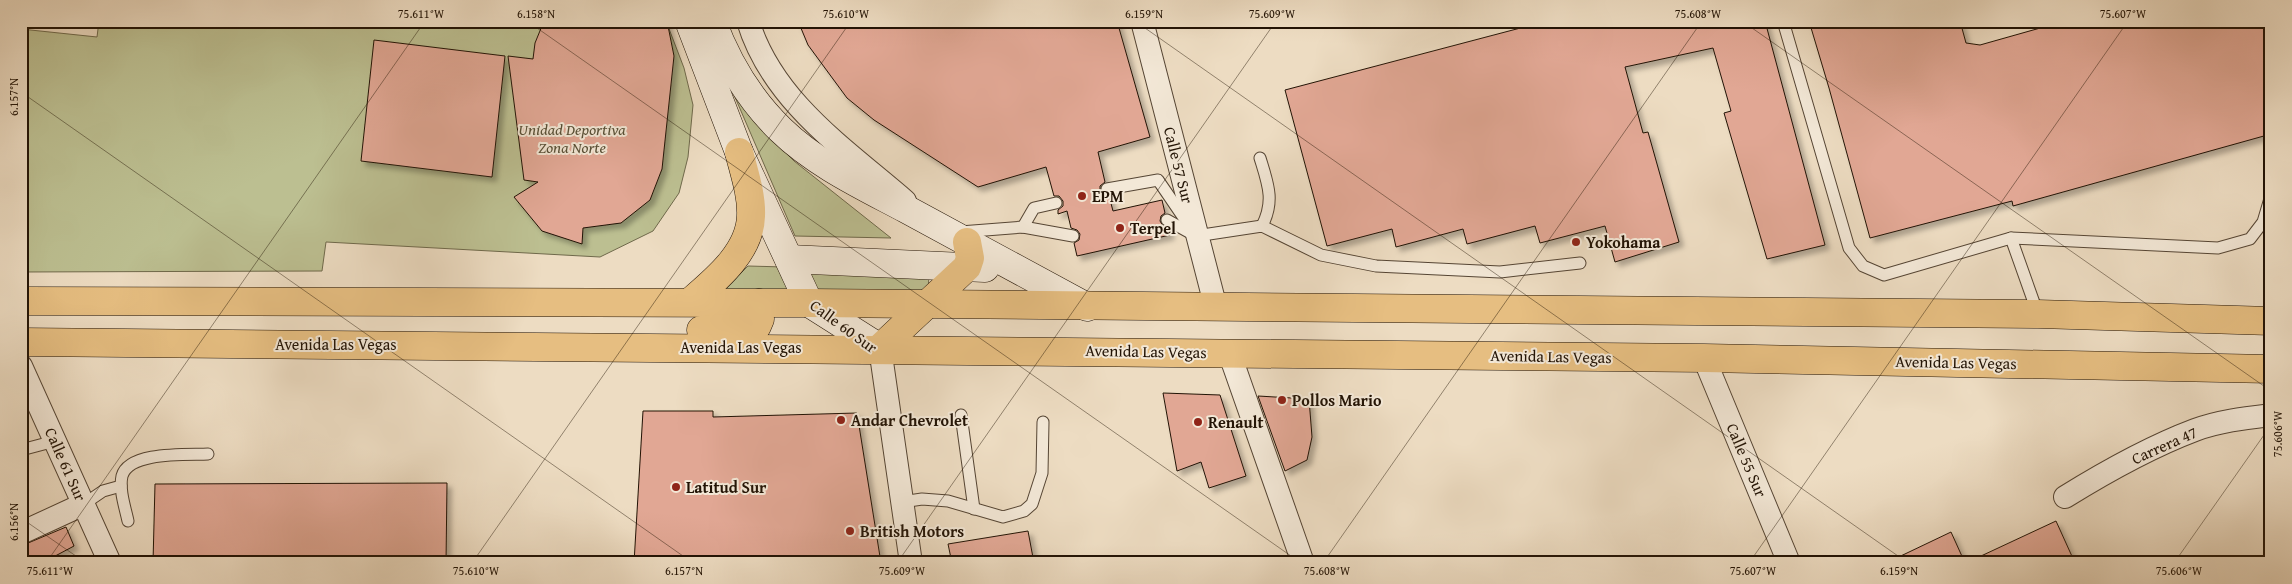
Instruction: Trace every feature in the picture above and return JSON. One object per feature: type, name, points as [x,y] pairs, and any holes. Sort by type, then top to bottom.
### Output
[{"type":"main road","name":"Calle 60 Sur","points":[[689,21],[739,152],[809,303],[880,348]]},
{"type":"main road","points":[[712,21],[733,70],[753,99],[781,130],[830,166],[952,240],[1018,270],[1087,307]]},
{"type":"main road","points":[[690,302],[717,278],[734,259],[747,234],[751,218],[750,204],[739,152]]},
{"type":"main road","points":[[789,259],[952,240]]},
{"type":"main road","points":[[880,348],[926,305],[952,240]]},
{"type":"main road","points":[[21,301],[759,302],[1087,307],[2038,314],[2271,321]]},
{"type":"main road","points":[[618,346],[692,331],[754,327],[759,323],[759,302]]},
{"type":"main road","name":"Avenida Las Vegas","points":[[21,342],[1229,352],[1704,358],[2271,369]]},
{"type":"street","points":[[748,21],[770,73],[797,107],[952,240]]},
{"type":"street","name":"Calle 57 Sur","points":[[1142,21],[1216,308]]},
{"type":"street","name":"Calle 60 Sur","points":[[880,348],[911,563]]},
{"type":"street","points":[[1229,352],[1303,563]]},
{"type":"street","name":"Calle 55 Sur","points":[[1704,358],[1790,563]]},
{"type":"street","name":"Calle 61 Sur","points":[[21,366],[110,563]]},
{"type":"street","name":"Carrera 47","points":[[2065,497],[2108,470],[2197,429],[2236,419],[2271,415]]},
{"type":"street","points":[[21,533],[84,504]]},
{"type":"lane","points":[[1783,21],[1849,248],[1863,266],[1884,275],[2011,238],[2218,248],[2250,239],[2263,222],[2271,195]]},
{"type":"lane","points":[[1260,158],[1268,183],[1270,211],[1262,226]]},
{"type":"lane","points":[[1107,189],[1158,180],[1196,236]]},
{"type":"lane","points":[[1023,227],[1034,208],[1056,203]]},
{"type":"lane","points":[[1167,220],[1196,236],[1262,226],[1321,255],[1376,266],[1500,272],[1580,263]]},
{"type":"lane","points":[[952,240],[1023,227],[1073,236]]},
{"type":"lane","points":[[2011,238],[2038,314]]},
{"type":"lane","points":[[961,415],[974,509]]},
{"type":"lane","points":[[902,502],[922,499],[948,501],[1002,517],[1024,512],[1032,504],[1042,473],[1043,422]]},
{"type":"lane","points":[[21,450],[55,441]]},
{"type":"lane","points":[[128,522],[121,486],[123,473],[131,463],[145,458],[208,454]]},
{"type":"lane","points":[[84,504],[102,491],[121,486]]},
{"type":"green space","name":"Unidad Deportiva Zona Norte","points":[[99,21],[666,21],[684,68],[693,105],[688,157],[679,193],[653,231],[600,257],[326,242],[322,271],[21,272],[21,29],[97,37]]},
{"type":"green space","points":[[728,81],[761,128],[794,161],[891,238],[795,236]]},
{"type":"green space","points":[[748,266],[929,271],[928,298],[721,293]]},
{"type":"building","points":[[544,21],[667,21],[674,56],[662,169],[650,200],[621,223],[583,228],[582,244],[542,231],[514,197],[538,182],[524,180],[508,56],[533,59],[535,43]]},
{"type":"building","points":[[798,21],[1117,21],[1150,137],[1098,152],[1105,182],[1100,186],[1100,191],[1104,196],[1109,196],[1113,211],[1162,200],[1165,213],[1161,216],[1160,221],[1169,230],[1170,235],[1077,256],[1074,243],[1079,240],[1080,234],[1077,230],[1071,228],[1067,211],[1058,214],[1058,210],[1063,206],[1063,201],[1059,196],[1054,196],[1046,167],[978,187],[874,120],[847,98],[808,45]]},
{"type":"building","points":[[1547,21],[1765,21],[1825,245],[1767,259],[1724,113],[1731,111],[1713,48],[1625,67],[1643,133],[1648,132],[1679,242],[1615,262],[1605,226],[1540,243],[1535,226],[1467,244],[1463,229],[1396,247],[1392,229],[1327,246],[1285,90]]},
{"type":"building","points":[[1809,21],[1960,21],[1966,43],[1980,45],[2065,21],[2271,21],[2271,134],[2013,206],[2012,201],[1870,238]]},
{"type":"building","points":[[374,40],[505,56],[492,177],[361,161]]},
{"type":"building","name":"Renault","points":[[1163,393],[1220,395],[1246,476],[1209,488],[1201,462],[1177,471]]},
{"type":"building","points":[[1258,396],[1309,399],[1312,437],[1307,460],[1285,471]]},
{"type":"building","points":[[643,411],[713,411],[713,417],[857,413],[881,563],[634,563]]},
{"type":"building","points":[[447,483],[446,563],[153,563],[155,484]]},
{"type":"building","points":[[2056,521],[2075,563],[1966,563]]},
{"type":"building","points":[[66,527],[74,546],[42,563],[21,563],[21,546]]},
{"type":"building","points":[[1028,531],[1034,563],[952,563],[948,544]]},
{"type":"building","points":[[1951,532],[1965,563],[1886,563]]},
{"type":"place","name":"EPM","points":[[1082,196]]},
{"type":"place","name":"Terpel","points":[[1120,228]]},
{"type":"place","name":"Yokohama","points":[[1576,242]]},
{"type":"place","name":"Pollos Mario","points":[[1282,400]]},
{"type":"place","name":"Andar Chevrolet","points":[[841,420]]},
{"type":"place","name":"Renault","points":[[1198,422]]},
{"type":"place","name":"Latitud Sur","points":[[676,487]]},
{"type":"place","name":"British Motors","points":[[850,531]]}]
